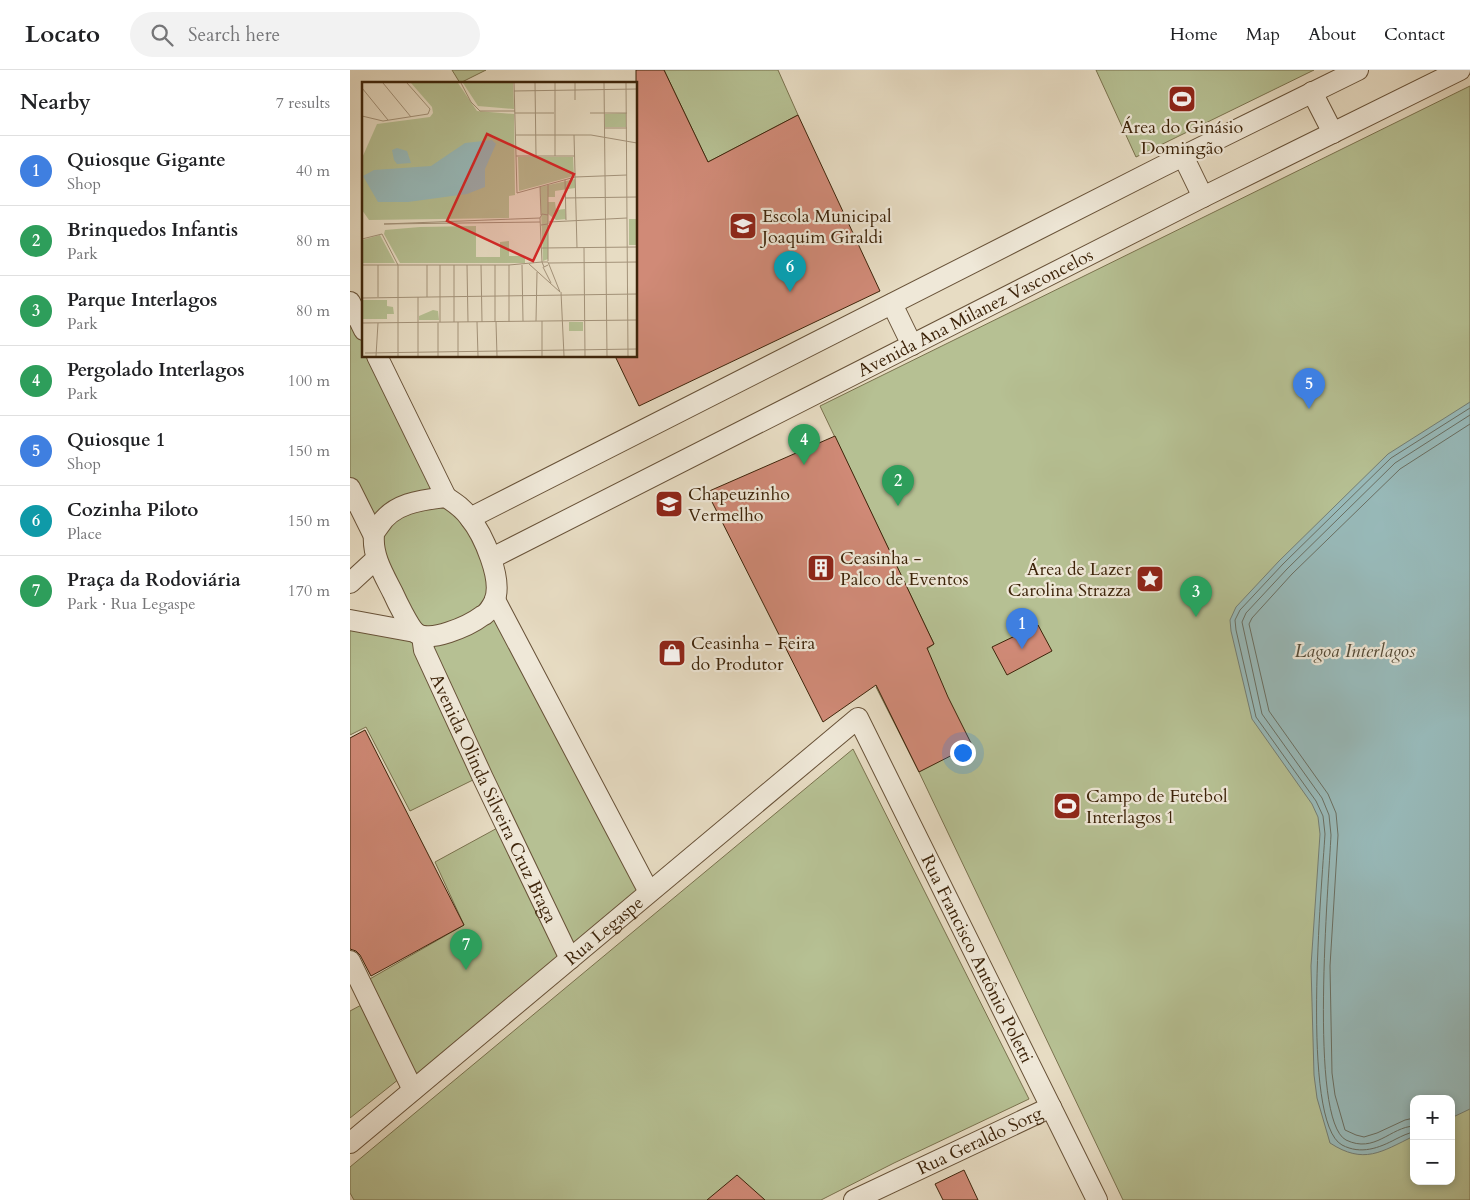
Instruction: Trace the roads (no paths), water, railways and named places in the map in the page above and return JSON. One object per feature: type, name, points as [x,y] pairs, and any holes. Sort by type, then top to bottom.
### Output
[{"type":"street","points":[[470,518],[1183,156],[1358,70]]},
{"type":"street","name":"Avenida Ana Milanez Vasconcelos","points":[[492,558],[1203,197],[1460,70]]},
{"type":"street","points":[[1312,92],[1332,133]]},
{"type":"street","points":[[1183,156],[1203,197]]},
{"type":"street","points":[[350,302],[362,326]]},
{"type":"street","points":[[892,304],[912,345]]},
{"type":"street","points":[[378,358],[446,497],[459,506],[470,518],[492,558],[496,579],[495,600],[649,892]]},
{"type":"street","points":[[350,488],[374,534],[376,559],[395,597],[418,634]]},
{"type":"street","points":[[374,534],[383,519],[402,506],[418,501],[446,497]]},
{"type":"street","points":[[350,584],[376,559]]},
{"type":"street","points":[[350,620],[418,634],[436,635],[458,629],[484,616],[495,600]]},
{"type":"street","name":"Avenida Olinda Silveira Cruz Braga","points":[[418,634],[483,778],[570,959]]},
{"type":"street","name":"Rua Legaspe","points":[[350,1143],[858,718]]},
{"type":"street","name":"Rua Francisco Antônio Poletti","points":[[858,718],[1097,1200]]},
{"type":"street","points":[[350,962],[413,1090]]},
{"type":"street","name":"Rua Geraldo Sorg","points":[[854,1200],[1051,1107]]},
{"type":"water","name":"Lagoa Interlagos","points":[[1470,402],[1470,1109],[1455,1116],[1455,1095],[1410,1095],[1410,1138],[1382,1151],[1363,1155],[1342,1150],[1330,1143],[1317,1098],[1314,1075],[1311,966],[1320,834],[1318,817],[1312,804],[1252,719],[1230,620],[1236,607],[1279,561],[1388,454]]},
{"type":"place","name":"Área do Ginásio Domingão","points":[[1182,99]]},
{"type":"place","name":"Escola Municipal Joaquim Giraldi","points":[[743,226]]},
{"type":"place","name":"Cozinha Piloto","points":[[790,292]]},
{"type":"place","name":"Quiosque 1","points":[[1309,409]]},
{"type":"place","name":"Pergolado Interlagos","points":[[804,465]]},
{"type":"place","name":"Chapeuzinho Vermelho","points":[[669,504]]},
{"type":"place","name":"Brinquedos Infantis","points":[[898,506]]},
{"type":"place","name":"Ceasinha - Palco de Eventos","points":[[821,568]]},
{"type":"place","name":"Área de Lazer Carolina Strazza","points":[[1150,579]]},
{"type":"place","name":"Parque Interlagos","points":[[1196,617]]},
{"type":"place","name":"Quiosque Gigante","points":[[1022,649]]},
{"type":"place","name":"Ceasinha - Feira do Produtor","points":[[672,653]]},
{"type":"place","name":"Campo de Futebol Interlagos 1","points":[[1067,806]]},
{"type":"place","name":"Praça da Rodoviária","points":[[466,970]]}]
